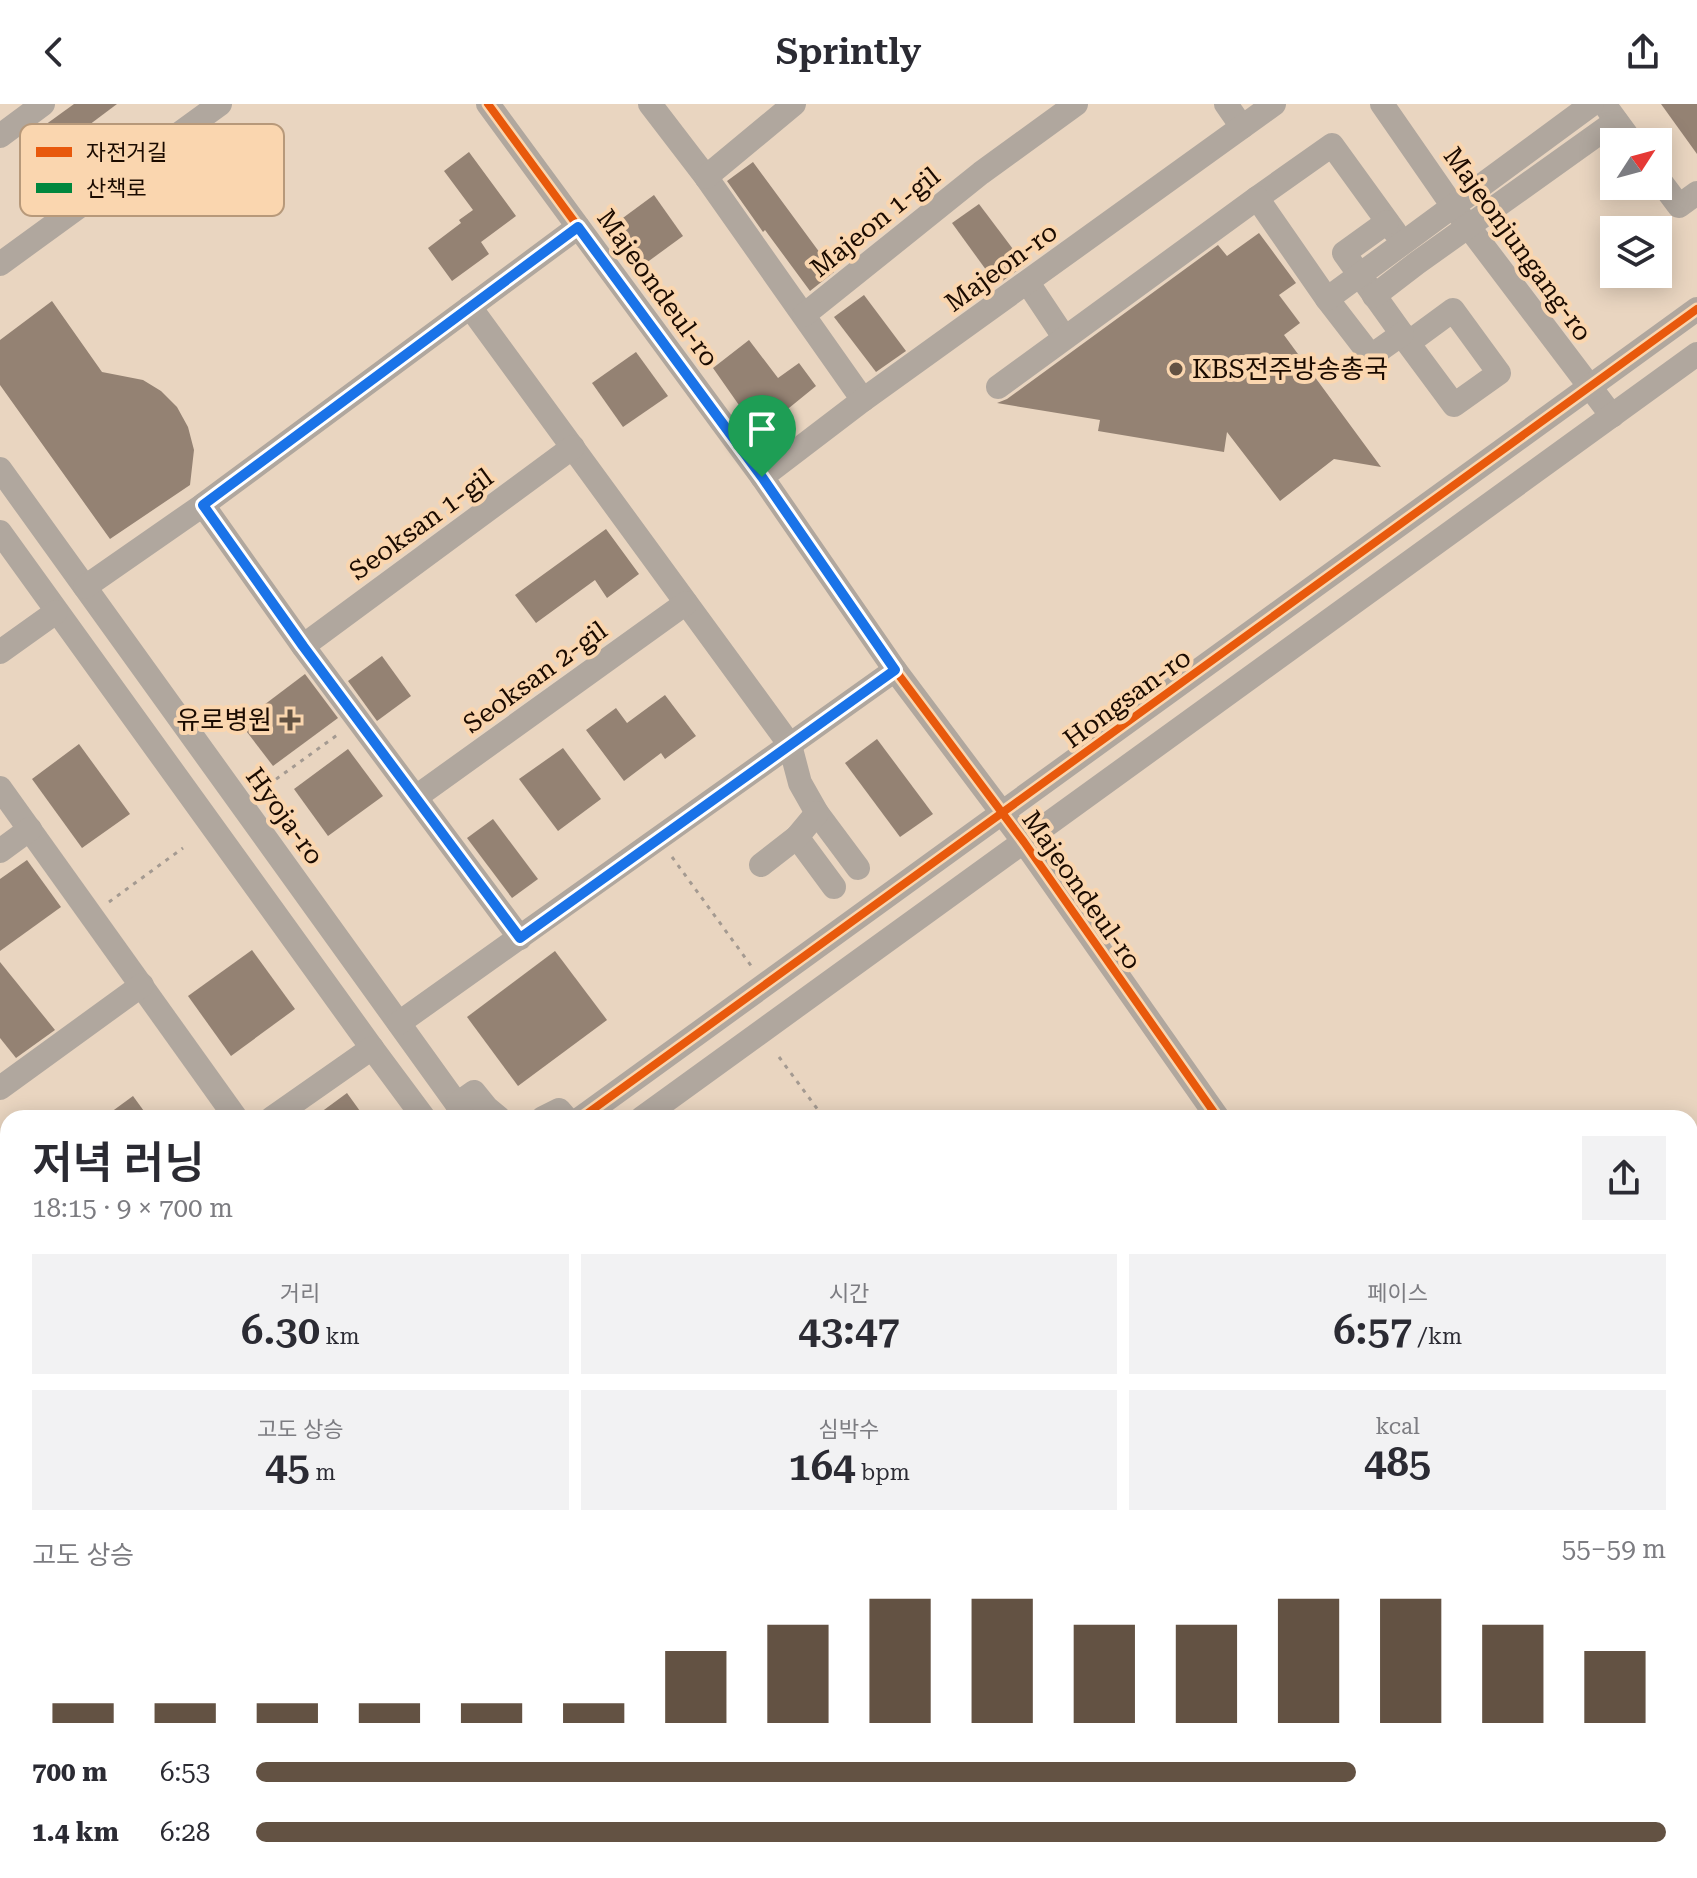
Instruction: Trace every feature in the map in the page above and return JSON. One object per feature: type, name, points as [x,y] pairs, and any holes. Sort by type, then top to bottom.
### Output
[{"type":"street","points":[[0,136],[43,104]]},
{"type":"street","points":[[192,124],[220,104]]},
{"type":"street","name":"Majeon 1-gil","points":[[650,104],[706,177],[863,400]]},
{"type":"street","points":[[706,177],[794,104]]},
{"type":"street","name":"Majeon 1-gil","points":[[804,315],[981,173],[1076,104]]},
{"type":"street","points":[[1226,104],[1242,127]]},
{"type":"street","name":"Majeon-ro","points":[[762,477],[863,400],[1274,104]]},
{"type":"street","name":"Majeonjungang-ro","points":[[1382,104],[1452,205],[1612,416]]},
{"type":"street","points":[[1374,296],[1452,205],[1592,104]]},
{"type":"street","name":"Majeondeul-ro","points":[[500,108],[578,227],[762,477],[895,670],[1024,842],[1212,1110]]},
{"type":"street","points":[[1327,299],[1359,276],[1469,226],[1610,112]]},
{"type":"street","points":[[998,387],[1332,145],[1410,254]]},
{"type":"street","points":[[1672,197],[1679,206],[1697,193]]},
{"type":"street","points":[[1257,198],[1371,356],[1405,338],[1344,253],[1387,222]]},
{"type":"street","points":[[0,264],[66,216]]},
{"type":"street","points":[[85,587],[203,505],[578,227]]},
{"type":"street","points":[[1028,283],[1064,337]]},
{"type":"street","points":[[470,307],[790,745],[800,783],[817,813],[858,868]]},
{"type":"street","name":"Hongsan-ro","points":[[592,1110],[1697,309]]},
{"type":"street","points":[[653,1110],[1697,354]]},
{"type":"street","name":"Seoksan 1-gil","points":[[303,646],[573,447]]},
{"type":"street","name":"Hyoja-ro","points":[[0,469],[461,1110]]},
{"type":"street","points":[[203,505],[303,646],[349,726],[416,797],[520,938]]},
{"type":"street","points":[[0,532],[418,1110]]},
{"type":"street","name":"Seoksan 2-gil","points":[[416,797],[686,603]]},
{"type":"street","points":[[0,652],[56,612]]},
{"type":"street","points":[[399,1023],[895,670]]},
{"type":"street","points":[[0,788],[230,1110]]},
{"type":"street","points":[[761,865],[797,837],[817,813]]},
{"type":"street","points":[[0,851],[30,829]]},
{"type":"street","points":[[797,837],[834,887]]},
{"type":"street","points":[[0,1088],[142,985]]},
{"type":"street","points":[[283,1110],[372,1048]]},
{"type":"street","points":[[463,1110],[474,1092],[489,1110]]},
{"type":"path","points":[[268,785],[349,726]]},
{"type":"path","points":[[101,907],[183,848]]},
{"type":"path","points":[[668,850],[752,967]]},
{"type":"path","points":[[779,1057],[818,1110]]},
{"type":"building","points":[[74,104],[117,104],[90,124],[46,124]]},
{"type":"building","points":[[1661,104],[1697,104],[1697,154]]},
{"type":"building","points":[[469,152],[516,216],[481,242],[489,254],[452,281],[428,248],[473,210],[444,171]]},
{"type":"building","points":[[753,162],[834,272],[810,291],[727,181]]},
{"type":"building","points":[[654,195],[683,236],[642,266],[612,226]]},
{"type":"building","points":[[979,204],[1025,265],[997,285],[952,223]]},
{"type":"building","name":"KBS전주방송총국","points":[[1259,233],[1296,283],[1279,295],[1300,323],[1284,335],[1381,467],[1334,459],[1280,501],[1227,432],[1224,452],[1098,431],[1100,420],[997,403],[1007,399],[1218,245],[1227,256]]},
{"type":"building","points":[[864,295],[906,351],[876,372],[834,317]]},
{"type":"building","points":[[52,301],[102,372],[143,380],[161,391],[177,407],[188,427],[194,450],[190,485],[110,539],[0,385],[0,340]]},
{"type":"building","points":[[749,340],[778,378],[799,363],[816,386],[773,421],[748,418],[713,368]]},
{"type":"building","points":[[636,352],[668,396],[623,427],[592,383]]},
{"type":"building","points":[[606,529],[639,574],[607,598],[595,580],[536,623],[515,595]]},
{"type":"building","points":[[382,656],[411,696],[377,721],[348,681]]},
{"type":"building","name":"유로병원","points":[[305,674],[338,718],[273,766],[240,723]]},
{"type":"building","points":[[665,695],[696,736],[665,759],[661,753],[624,781],[586,730],[616,708],[627,723]]},
{"type":"building","points":[[877,739],[933,814],[900,837],[845,763]]},
{"type":"building","points":[[79,744],[130,814],[82,848],[32,779]]},
{"type":"building","points":[[563,748],[601,799],[558,831],[519,779]]},
{"type":"building","points":[[348,749],[383,796],[328,836],[294,789]]},
{"type":"building","points":[[493,819],[538,879],[512,898],[467,838]]},
{"type":"building","points":[[27,860],[61,907],[0,951],[0,879]]},
{"type":"building","points":[[252,950],[295,1009],[231,1056],[188,996]]},
{"type":"building","points":[[555,951],[607,1020],[518,1086],[467,1017]]},
{"type":"building","points":[[0,962],[55,1030],[16,1058],[0,1038]]},
{"type":"building","points":[[347,1093],[359,1110],[324,1110]]},
{"type":"building","points":[[133,1096],[143,1110],[114,1110]]},
{"type":"cycle path","points":[[488,104],[762,477],[895,670],[1024,842],[1212,1110]]},
{"type":"cycle path","points":[[592,1110],[1697,309]]},
{"type":"place","name":"KBS전주방송총국","points":[[1176,369]]},
{"type":"place","name":"유로병원","points":[[290,720]]},
{"type":"route","points":[[578,227],[762,477],[895,670],[520,938],[303,646],[203,505],[578,227]]}]
